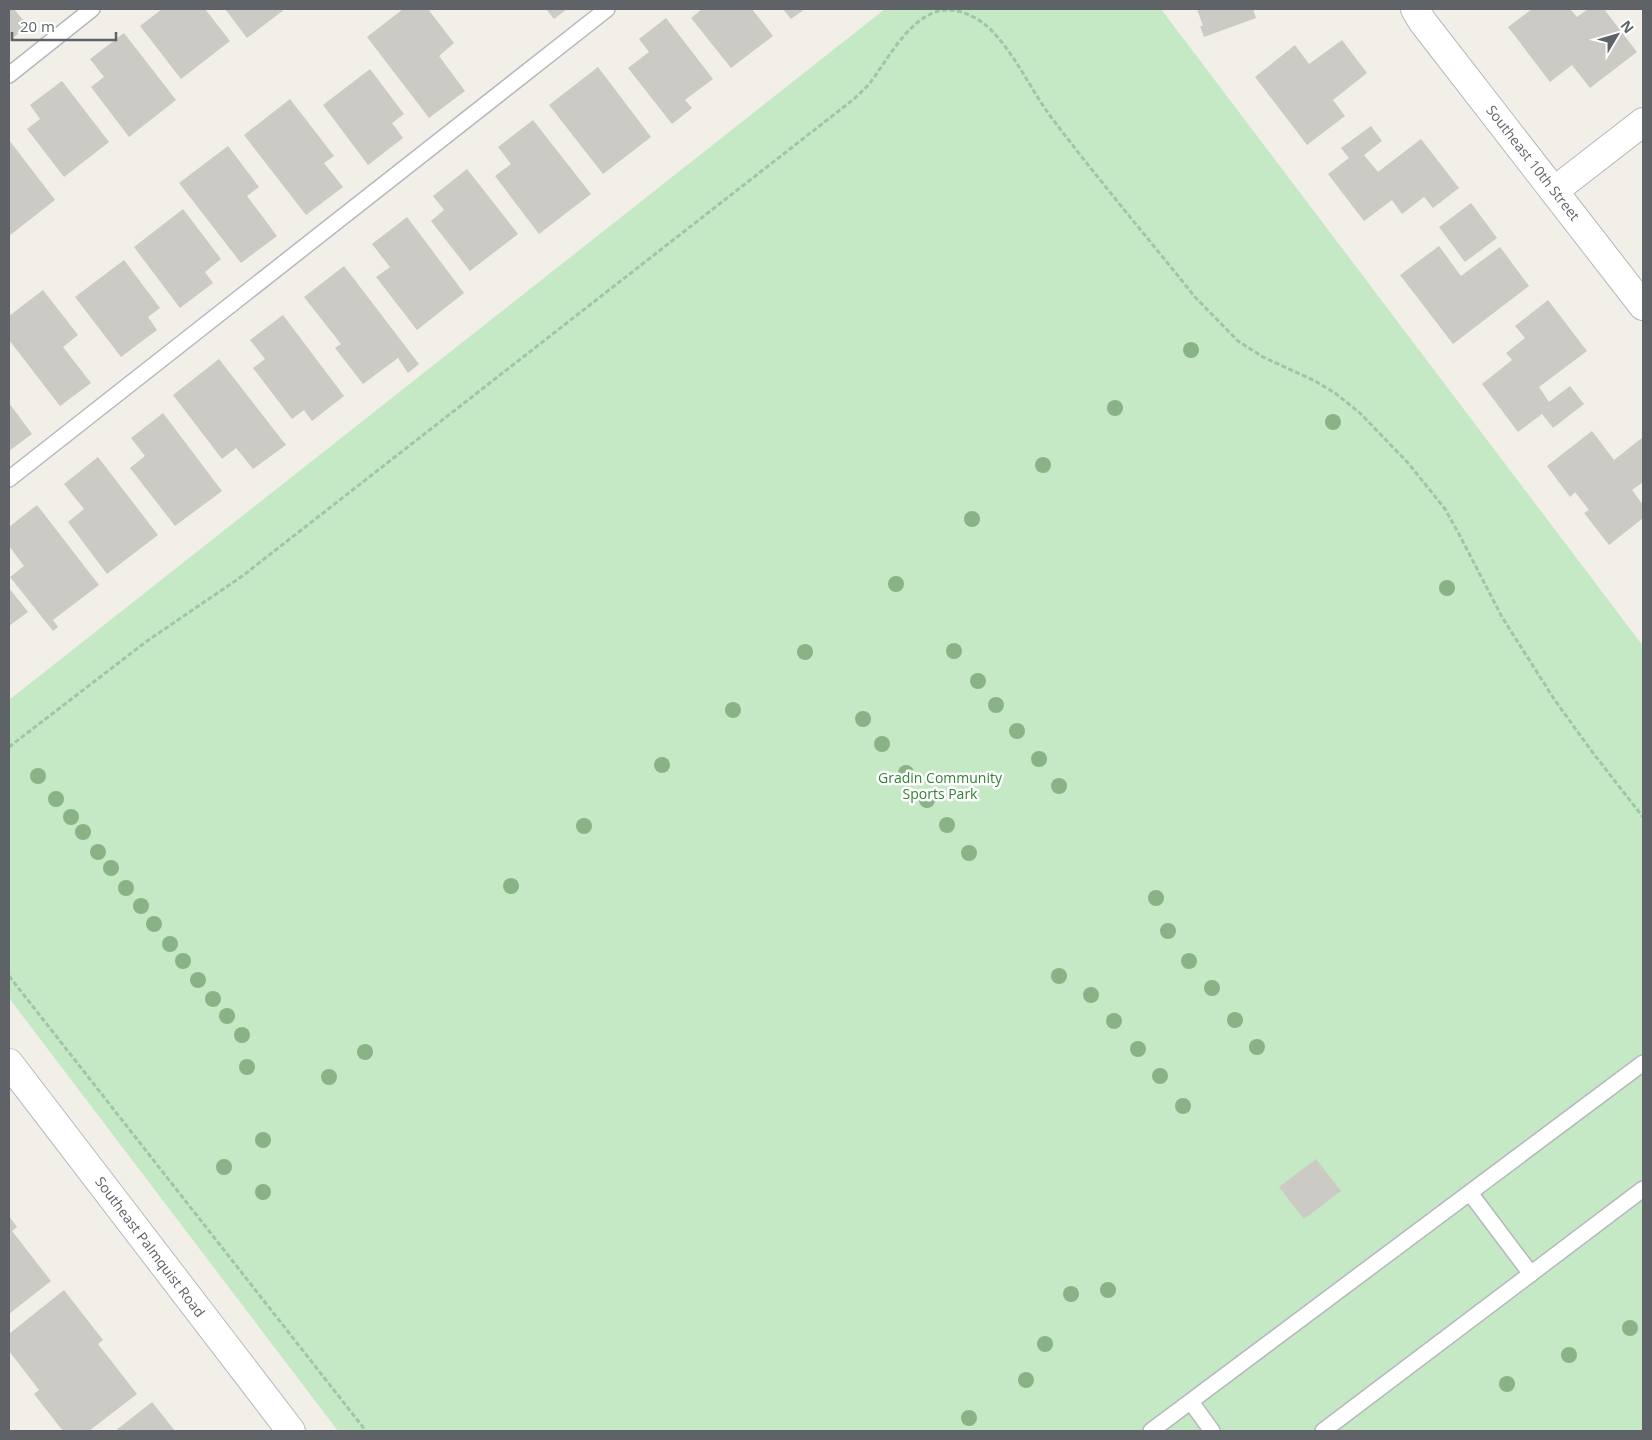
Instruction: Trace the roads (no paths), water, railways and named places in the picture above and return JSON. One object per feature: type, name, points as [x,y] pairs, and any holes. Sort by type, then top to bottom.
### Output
[{"type":"street","name":"Southeast 10th Street","points":[[1418,15],[1643,306]]},
{"type":"street","points":[[1554,191],[1643,122]]},
{"type":"street","name":"Southeast Palmquist Road","points":[[9,1063],[291,1431]]},
{"type":"lane","points":[[9,75],[92,9]]},
{"type":"lane","points":[[9,479],[607,9]]},
{"type":"lane","points":[[1151,1431],[1643,1063]]},
{"type":"lane","points":[[1323,1431],[1643,1189]]},
{"type":"lane","points":[[1470,1193],[1531,1274]]},
{"type":"lane","points":[[1191,1402],[1212,1431]]},
{"type":"park label","name":"Gradin Community Sports Park","points":[[940,786]]}]
